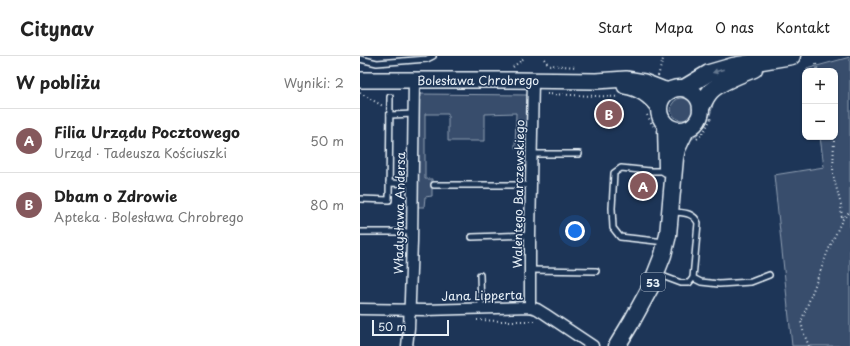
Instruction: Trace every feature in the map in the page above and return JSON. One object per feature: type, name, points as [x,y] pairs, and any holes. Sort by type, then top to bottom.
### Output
[{"type":"main road","name":"53","points":[[617,346],[650,288],[667,242],[670,223],[672,147],[666,125],[660,114],[653,111],[664,96],[709,73],[733,66],[786,57]]},
{"type":"main road","name":"53","points":[[670,211],[668,171],[672,147],[686,130],[707,111],[710,92],[716,86],[742,74],[786,57]]},
{"type":"main road","points":[[677,90],[690,91],[707,111]]},
{"type":"main road","points":[[666,125],[677,130],[686,130]]},
{"type":"street","name":"Bolesława Chrobrego","points":[[360,80],[511,80],[533,87],[626,79],[644,82],[662,89],[677,90]]},
{"type":"street","name":"Władysława Andersa","points":[[407,346],[410,310],[414,80]]},
{"type":"street","name":"Bolesława Chrobrego","points":[[596,81],[639,90],[654,102],[653,111]]},
{"type":"street","name":"Walentego Barczewskiego","points":[[530,307],[533,87]]},
{"type":"street","name":"Jana Lipperta","points":[[360,308],[410,310],[530,307],[537,309],[593,346]]},
{"type":"lane","points":[[360,59],[377,62],[427,59],[433,56]]},
{"type":"lane","points":[[360,199],[389,200],[390,97]]},
{"type":"lane","points":[[390,112],[414,114]]},
{"type":"lane","points":[[532,154],[579,154]]},
{"type":"lane","points":[[667,242],[620,237],[613,228],[612,208],[614,174],[621,168],[668,171]]},
{"type":"lane","points":[[389,183],[413,184]]},
{"type":"lane","points":[[434,185],[531,185]]},
{"type":"lane","points":[[656,274],[688,283],[693,278],[698,223],[690,214],[670,211]]},
{"type":"lane","points":[[360,232],[407,232]]},
{"type":"lane","points":[[472,237],[530,236]]},
{"type":"lane","points":[[530,270],[596,271]]},
{"type":"lane","points":[[480,275],[481,308]]},
{"type":"lane","points":[[693,278],[701,282],[718,284],[751,282],[769,275]]},
{"type":"path","points":[[658,77],[664,56]]},
{"type":"path","points":[[816,64],[817,68]]},
{"type":"path","points":[[533,87],[626,97]]},
{"type":"path","points":[[360,93],[390,112]]},
{"type":"path","points":[[653,111],[657,136],[672,147],[687,146],[702,134],[708,125],[707,111]]},
{"type":"path","points":[[834,140],[833,174],[841,204],[842,220]]},
{"type":"path","points":[[809,346],[801,322],[828,251],[842,220],[850,211]]},
{"type":"path","points":[[473,319],[501,321],[534,320],[540,322]]},
{"type":"shaded area","points":[[850,57],[850,346],[792,346],[774,175],[824,167],[820,140],[838,140],[838,68],[810,68]]},
{"type":"shaded area","points":[[417,94],[528,95],[527,148],[515,148],[516,113],[485,114],[485,141],[448,141],[448,114],[425,114],[425,179],[432,179],[432,196],[425,197],[424,207],[418,207]]},
{"type":"shaded area","points":[[714,97],[711,112],[706,124],[697,135],[685,144],[688,136],[696,132],[703,123],[707,109]]},
{"type":"shaded area","points":[[682,98],[690,101],[693,109],[690,117],[682,120],[674,117],[671,109],[674,101]]},
{"type":"place","name":"Dbam o Zdrowie","points":[[609,114]]},
{"type":"place","name":"Filia Urządu Pocztowego","points":[[643,186]]}]
